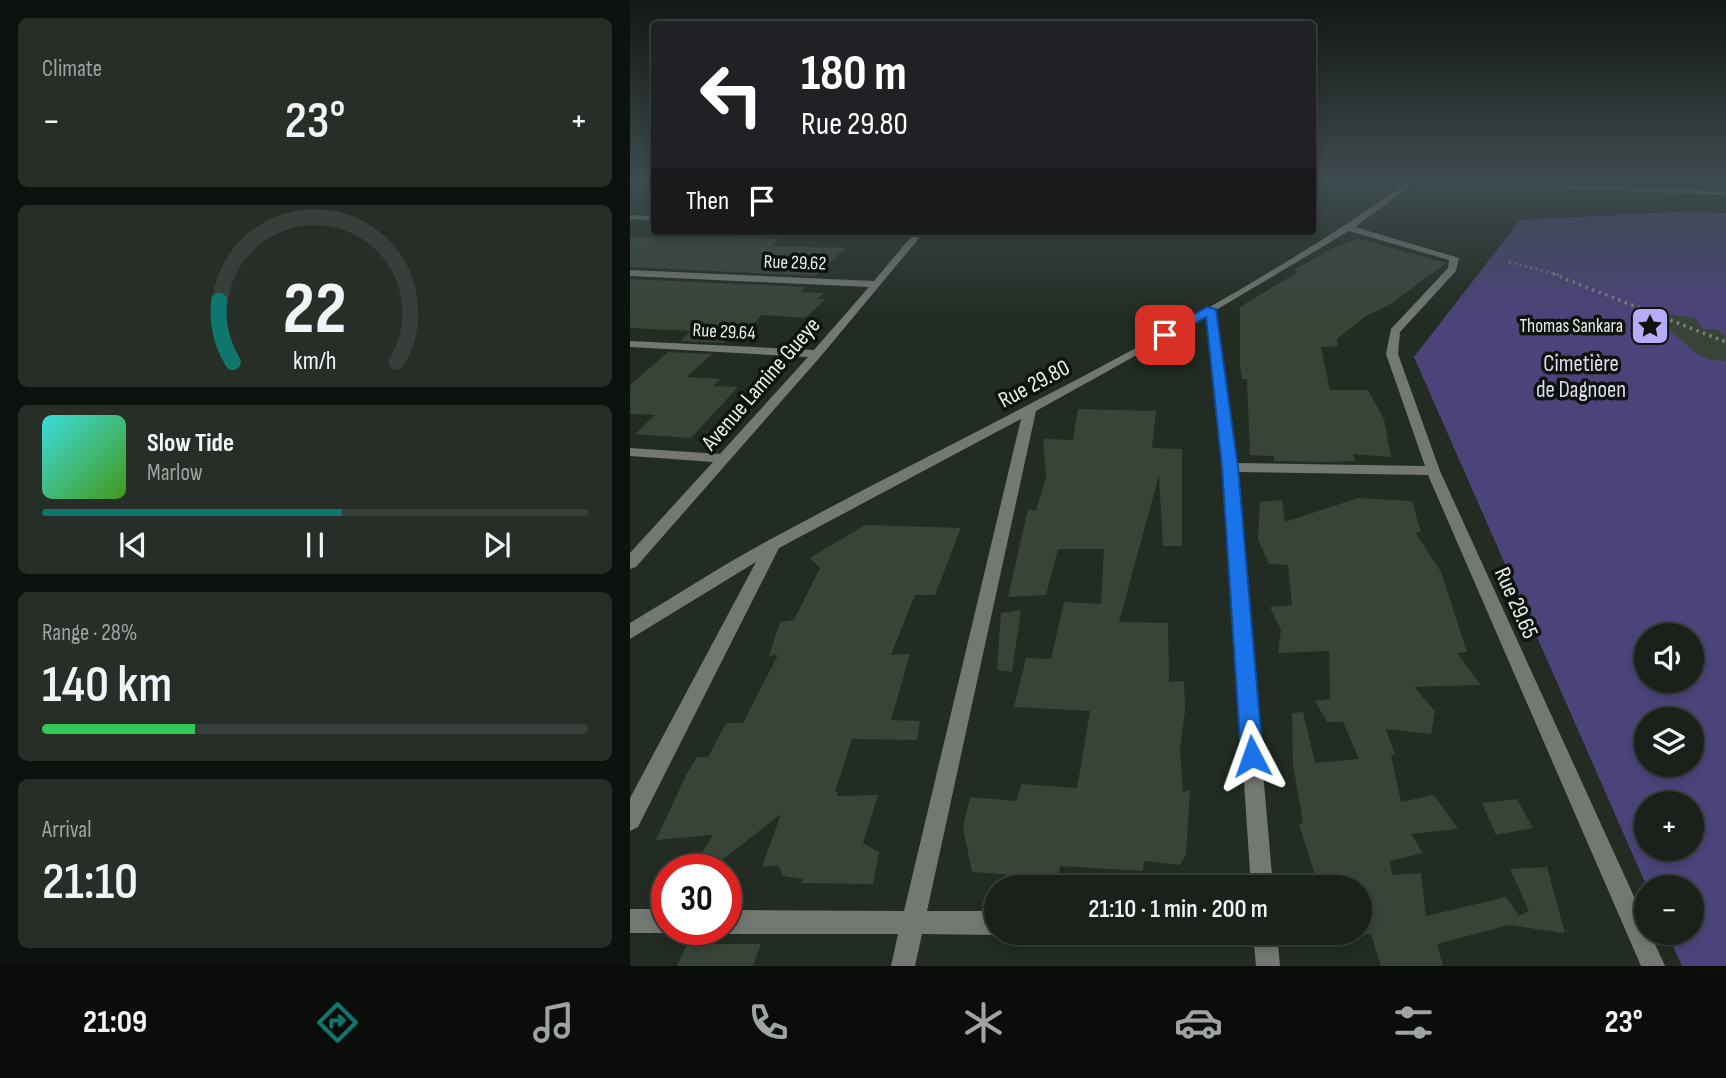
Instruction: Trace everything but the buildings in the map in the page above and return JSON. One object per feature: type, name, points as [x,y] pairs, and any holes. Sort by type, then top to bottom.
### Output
[{"type":"street","name":"Rue 29.65","points":[[1348,228],[1454,258],[1453,269],[1395,331],[1391,340],[1392,354],[1433,471],[1653,966]]},
{"type":"street","name":"Rue 29.80","points":[[630,632],[774,544],[1030,409],[1211,309],[1348,228]]},
{"type":"street","name":"Avenue Lamine Gueye","points":[[630,563],[817,354],[918,235]]},
{"type":"street","name":"Rue 29.62","points":[[630,273],[875,284]]},
{"type":"street","points":[[1211,309],[1230,467],[1261,875]]},
{"type":"street","name":"Rue 29.64","points":[[630,344],[817,354]]},
{"type":"street","points":[[903,966],[1030,409]]},
{"type":"street","points":[[630,452],[723,458]]},
{"type":"street","points":[[1230,467],[1433,471]]},
{"type":"street","points":[[630,820],[774,544]]},
{"type":"street","points":[[630,921],[651,921]]},
{"type":"street","points":[[742,922],[984,923]]},
{"type":"street","points":[[1266,945],[1268,966]]},
{"type":"path","points":[[1508,262],[1563,276],[1726,342]]},
{"type":"green space","name":"Cimetière de Dagnoen","points":[[1515,227],[1726,227],[1726,966],[1682,966],[1672,945],[1704,945],[1704,875],[1642,875],[1636,861],[1704,861],[1704,791],[1634,791],[1634,857],[1414,357]]},
{"type":"place","name":"Thomas Sankara","points":[[1650,326]]},
{"type":"route","points":[[1165,335],[1211,309],[1230,467],[1252,756]]}]
